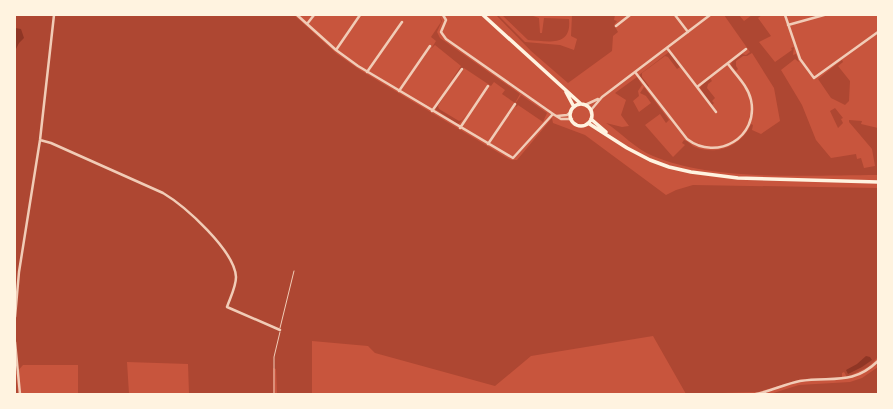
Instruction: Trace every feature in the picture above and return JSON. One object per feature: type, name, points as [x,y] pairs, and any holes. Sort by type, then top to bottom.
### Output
[{"type":"main road","points":[[483,15],[563,88],[591,110],[591,119],[588,124]]},
{"type":"main road","points":[[563,88],[571,99],[574,107]]},
{"type":"main road","points":[[583,104],[574,107],[571,112],[572,119],[580,125],[588,124],[610,136]]},
{"type":"main road","points":[[591,119],[610,136],[627,148],[670,167],[715,176],[878,182]]},
{"type":"street","points":[[15,316],[19,272],[40,140],[54,15]]},
{"type":"street","points":[[297,15],[336,50],[367,72],[460,128],[514,158],[553,114]]},
{"type":"street","points":[[307,24],[314,15]]},
{"type":"street","points":[[336,50],[360,15]]},
{"type":"street","points":[[443,15],[446,20],[441,32],[446,39],[553,114],[572,119]]},
{"type":"street","points":[[616,26],[630,15]]},
{"type":"street","points":[[675,15],[688,32]]},
{"type":"street","points":[[591,110],[602,97],[710,15]]},
{"type":"street","points":[[785,15],[800,59],[814,78],[878,32]]},
{"type":"street","points":[[788,25],[824,15]]},
{"type":"street","points":[[367,72],[402,22]]},
{"type":"street","points":[[399,91],[430,46]]},
{"type":"street","points":[[667,48],[716,112]]},
{"type":"street","points":[[697,87],[746,49]]},
{"type":"street","points":[[635,72],[687,139],[699,146],[715,149],[731,145],[741,137],[748,127],[752,115],[752,107],[748,91],[728,64]]},
{"type":"street","points":[[432,111],[462,69]]},
{"type":"street","points":[[460,128],[488,86]]},
{"type":"street","points":[[583,104],[602,97]]},
{"type":"street","points":[[488,144],[515,104]]},
{"type":"street","points":[[557,116],[567,115],[571,112]]},
{"type":"street","points":[[40,140],[51,143],[150,187],[175,201],[217,241],[234,268],[236,281],[227,307],[280,330]]},
{"type":"street","points":[[15,342],[20,394]]},
{"type":"street","points":[[756,394],[798,381],[852,378],[862,373],[878,361]]},
{"type":"lane","points":[[274,394],[274,357],[294,271]]},
{"type":"shaded area","points":[[15,15],[294,15],[337,54],[360,70],[511,160],[517,160],[552,118],[553,123],[585,135],[666,195],[676,190],[693,185],[878,188],[878,357],[868,367],[847,377],[844,372],[840,378],[802,379],[758,392],[686,394],[653,336],[531,356],[495,386],[375,353],[368,346],[312,341],[312,394],[277,394],[276,369],[273,368],[273,394],[189,394],[188,364],[127,362],[129,394],[78,394],[78,365],[23,365],[16,373],[18,394],[15,394]]},
{"type":"shaded area","points":[[496,15],[498,15],[525,42],[560,45],[574,50],[577,39],[571,36],[572,15],[615,15],[614,20],[617,21],[614,25],[618,32],[613,36],[612,51],[568,83],[531,51]]},
{"type":"shaded area","points":[[502,15],[530,15],[539,18],[540,33],[542,33],[544,18],[569,19],[569,28],[567,35],[557,41],[528,40]]},
{"type":"shaded area","points":[[724,15],[739,15],[744,21],[752,15],[762,15],[758,18],[771,36],[759,42],[775,62],[794,47],[793,55],[796,54],[799,62],[795,59],[781,70],[802,105],[816,140],[831,158],[856,154],[857,159],[861,158],[864,168],[875,166],[872,149],[849,122],[849,120],[862,121],[861,124],[878,128],[878,175],[793,176],[704,170],[677,164],[646,153],[606,123],[622,127],[629,126],[621,115],[626,100],[615,93],[637,77],[642,85],[638,91],[639,96],[633,101],[639,112],[651,103],[646,96],[640,93],[644,87],[669,120],[666,123],[660,114],[645,125],[673,157],[685,145],[682,143],[684,140],[695,147],[703,149],[720,149],[728,147],[742,138],[751,124],[753,125],[752,130],[761,134],[780,121],[774,88],[752,53],[747,56],[743,56],[736,61],[736,66],[738,69],[736,71],[731,65],[732,62],[742,54],[746,55],[750,52]]},
{"type":"shaded area","points":[[440,16],[442,21],[437,32],[440,38],[520,94],[515,103],[502,94],[505,90],[494,82],[491,86],[464,68],[461,74],[463,69],[461,68],[448,85],[461,66],[435,45],[431,49],[436,41],[431,37],[441,22]]},
{"type":"shaded area","points":[[15,28],[21,29],[24,38],[19,43],[15,51]]},
{"type":"shaded area","points":[[669,52],[680,67],[677,69],[668,57],[665,56],[642,73],[642,77],[649,86],[648,87],[639,75]]},
{"type":"shaded area","points":[[842,60],[843,62],[838,66],[850,81],[849,101],[845,105],[831,98],[818,79]]},
{"type":"shaded area","points":[[710,78],[712,81],[708,84],[707,88],[715,98],[712,101],[714,103],[712,105],[700,88]]},
{"type":"shaded area","points":[[445,95],[438,106],[439,109],[459,121],[462,120],[468,113],[460,123],[458,124],[435,109]]},
{"type":"shaded area","points":[[521,95],[547,113],[543,122],[518,105],[516,107],[515,104]]},
{"type":"shaded area","points":[[835,108],[843,118],[841,119],[843,123],[838,128],[830,111]]},
{"type":"shaded area","points":[[866,356],[870,357],[872,360],[848,374],[846,370],[857,364]]},
{"type":"shaded area","points":[[878,367],[878,394],[770,394],[799,385],[850,382],[862,378]]}]
